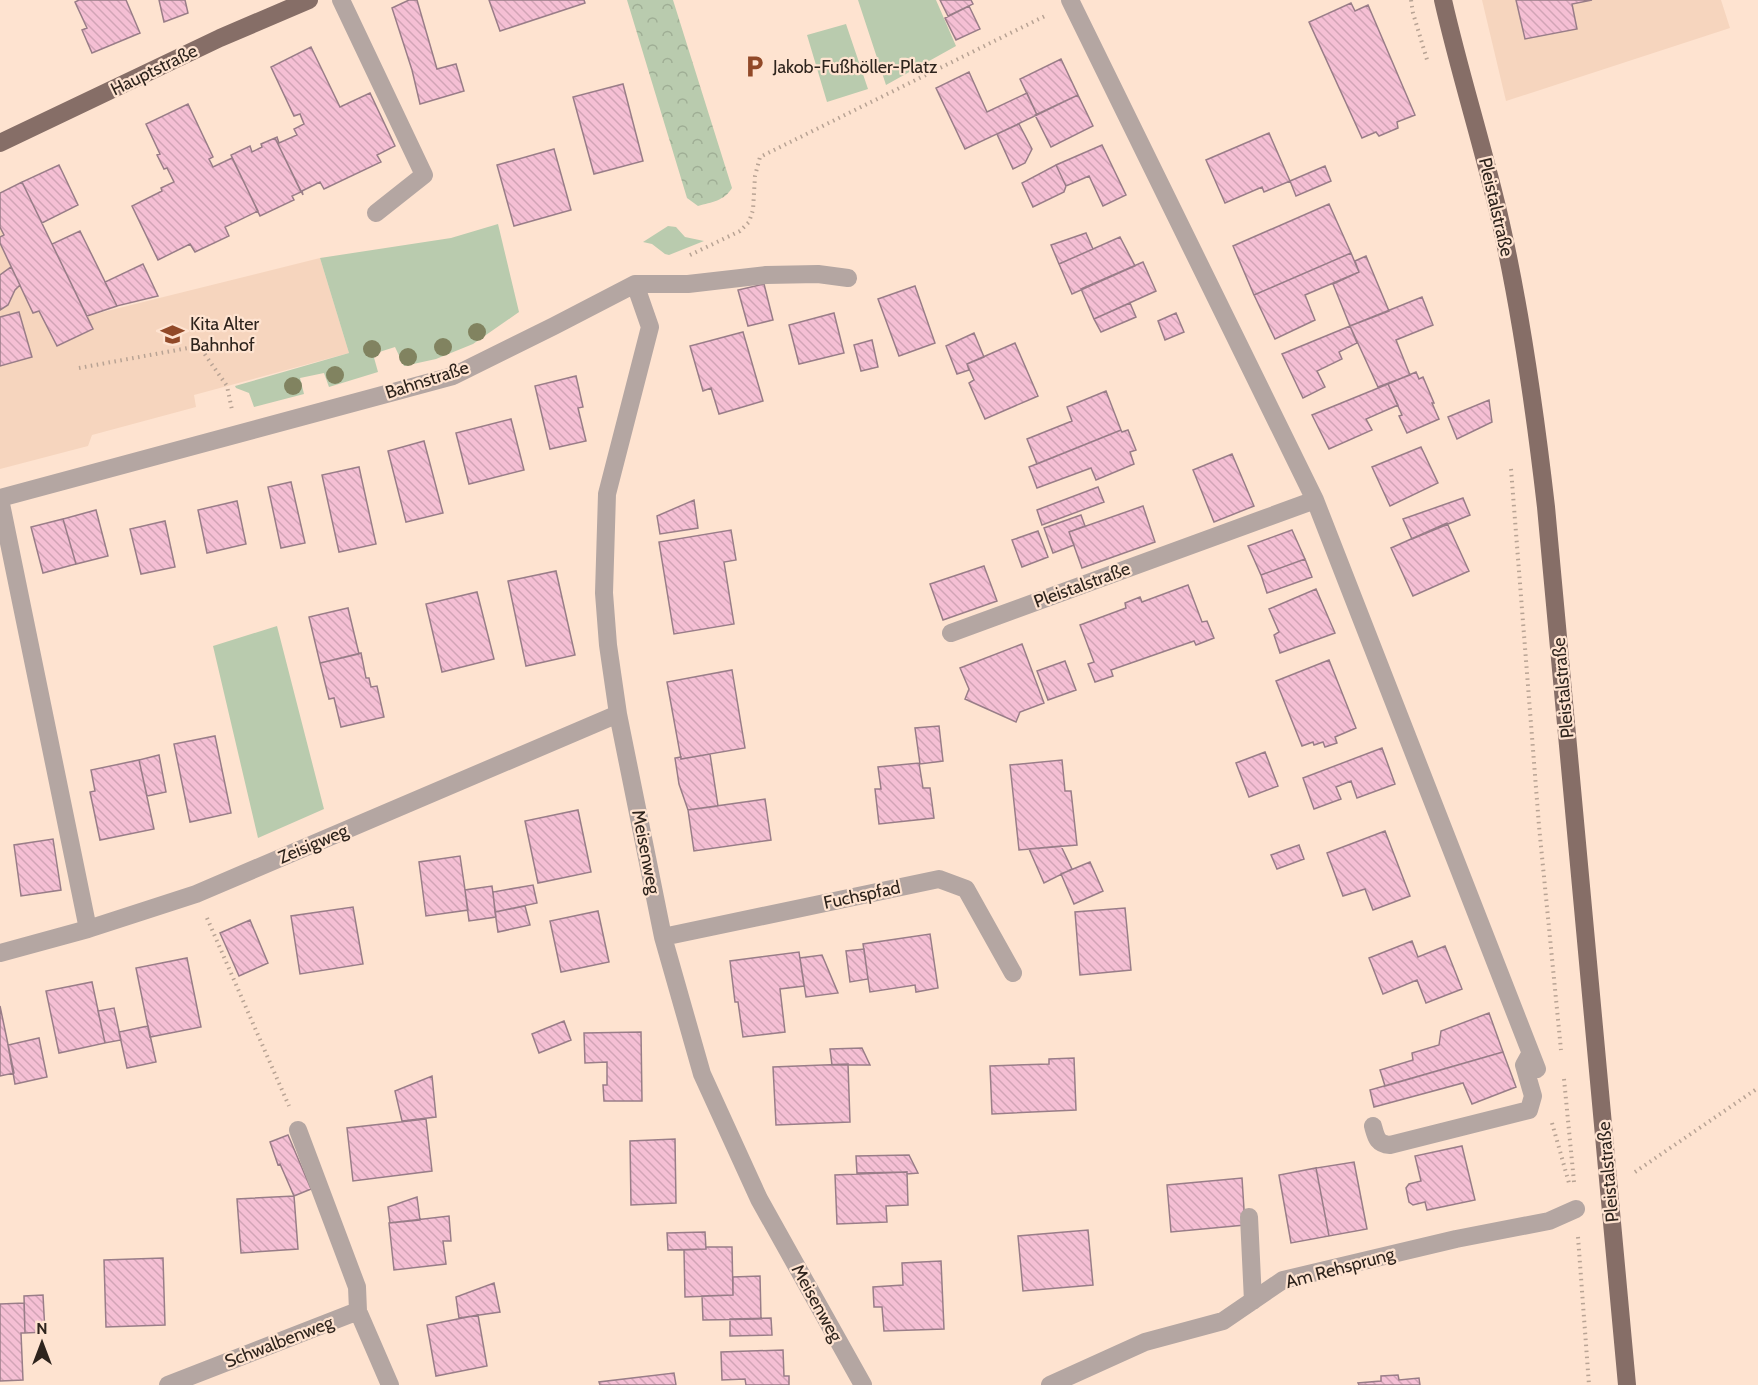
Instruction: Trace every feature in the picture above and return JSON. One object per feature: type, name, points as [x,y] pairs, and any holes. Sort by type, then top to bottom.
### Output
[{"type":"main road","name":"Hauptstraße","points":[[0,143],[220,38],[309,0]]},
{"type":"main road","name":"Pleistalstraße","points":[[1443,0],[1502,225],[1532,386],[1546,507],[1627,1385]]},
{"type":"street","points":[[341,0],[424,174],[376,213]]},
{"type":"street","points":[[1071,2],[1315,500],[1534,1061],[1524,1065],[1533,1096],[1529,1110],[1390,1145],[1383,1144],[1376,1139],[1373,1126]]},
{"type":"street","name":"Bahnstraße","points":[[0,498],[453,376],[635,284],[688,284],[766,275],[818,274],[848,278]]},
{"type":"street","name":"Meisenweg","points":[[635,284],[650,327],[607,494],[604,593],[608,645],[618,714],[663,937],[702,1074],[759,1199],[863,1385]]},
{"type":"street","points":[[0,498],[88,929]]},
{"type":"street","name":"Pleistalstraße","points":[[951,633],[1315,500]]},
{"type":"street","name":"Zeisigweg","points":[[0,953],[88,929],[196,894],[618,714]]},
{"type":"street","name":"Fuchspfad","points":[[663,937],[939,879],[966,889],[1013,973]]},
{"type":"street","points":[[298,1130],[357,1287],[358,1311],[390,1385]]},
{"type":"street","name":"Am Rehsprung","points":[[1050,1385],[1145,1342],[1223,1321],[1283,1280],[1456,1239],[1550,1221],[1576,1209]]},
{"type":"street","points":[[1249,1217],[1253,1301]]},
{"type":"street","name":"Schwalbenweg","points":[[168,1385],[358,1311]]},
{"type":"path","points":[[1411,0],[1430,70]]},
{"type":"path","points":[[688,256],[740,231],[749,222],[753,210],[755,179],[760,157],[1071,2]]},
{"type":"path","points":[[79,368],[199,346],[227,386],[238,434]]},
{"type":"path","points":[[1511,461],[1538,814],[1562,1058]]},
{"type":"path","points":[[196,894],[298,1130]]},
{"type":"path","points":[[1563,1070],[1589,1385]]},
{"type":"path","points":[[1609,1191],[1758,1088]]},
{"type":"path","points":[[1552,1123],[1576,1209]]},
{"type":"shaded area","points":[[1482,0],[1721,0],[1730,28],[1506,101]]},
{"type":"shaded area","name":"Kita Alter Bahnhof","points":[[22,182],[87,316],[320,258],[349,353],[194,395],[196,407],[92,435],[88,446],[0,469],[0,193]]},
{"type":"green space","points":[[627,0],[673,0],[732,188],[725,196],[717,200],[698,206],[687,198]]},
{"type":"green space","points":[[858,0],[936,0],[956,46],[886,85]]},
{"type":"green space","points":[[846,24],[868,89],[827,102],[807,35]]},
{"type":"green space","points":[[498,224],[519,312],[473,344],[436,359],[404,366],[395,347],[373,354],[378,372],[329,387],[324,373],[300,378],[304,394],[254,407],[249,393],[236,388],[235,386],[349,353],[320,258],[451,238]]},
{"type":"green space","points":[[668,226],[676,227],[685,237],[704,241],[669,255],[652,244],[643,242]]},
{"type":"green space","points":[[277,626],[324,809],[258,838],[213,646]]},
{"type":"building","points":[[79,0],[126,0],[140,33],[92,53],[82,30],[87,28],[75,2]]},
{"type":"building","points":[[159,0],[185,0],[188,13],[164,22]]},
{"type":"building","points":[[409,0],[417,0],[437,69],[456,64],[464,91],[420,104],[412,70],[392,8]]},
{"type":"building","points":[[489,0],[584,0],[585,3],[500,31]]},
{"type":"building","points":[[940,0],[971,0],[973,4],[948,16]]},
{"type":"building","points":[[1516,0],[1592,0],[1572,4],[1577,29],[1525,39]]},
{"type":"building","points":[[1351,3],[1355,11],[1368,5],[1415,115],[1397,122],[1398,128],[1379,136],[1376,132],[1362,138],[1309,22]]},
{"type":"building","points":[[969,6],[980,29],[956,40],[945,18]]},
{"type":"building","points":[[311,47],[340,107],[370,93],[395,146],[377,155],[381,162],[324,189],[320,182],[302,191],[303,195],[275,138],[277,137],[279,143],[297,135],[294,129],[304,124],[300,114],[294,116],[271,67]]},
{"type":"building","points":[[1061,59],[1078,95],[1037,115],[1020,79]]},
{"type":"building","points":[[969,72],[987,112],[1027,93],[1037,115],[965,149],[936,88]]},
{"type":"building","points":[[623,84],[643,161],[594,174],[573,97]]},
{"type":"building","points":[[1078,95],[1093,126],[1051,147],[1035,115]]},
{"type":"building","points":[[188,104],[213,157],[209,159],[213,167],[232,158],[258,211],[225,227],[229,236],[195,252],[190,244],[158,260],[132,206],[162,191],[161,188],[174,182],[157,155],[160,154],[146,124]]},
{"type":"building","points":[[1019,124],[1032,149],[1025,163],[1013,169],[997,134]]},
{"type":"building","points":[[1269,133],[1290,181],[1264,192],[1262,187],[1225,203],[1206,160]]},
{"type":"building","points":[[275,138],[301,192],[292,196],[294,200],[260,216],[231,155],[250,146],[252,152],[262,147],[261,144]]},
{"type":"building","points":[[1102,145],[1126,195],[1103,206],[1089,176],[1066,186],[1056,165]]},
{"type":"building","points":[[554,149],[571,210],[514,226],[497,165]]},
{"type":"building","points":[[59,165],[78,205],[42,223],[22,182]]},
{"type":"building","points":[[1056,165],[1066,186],[1064,192],[1033,207],[1022,183]]},
{"type":"building","points":[[1325,166],[1331,181],[1296,196],[1290,181]]},
{"type":"building","points":[[22,182],[93,329],[57,346],[39,311],[33,313],[0,243],[0,237],[4,235],[0,227],[0,193]]},
{"type":"building","points":[[1329,204],[1351,253],[1254,295],[1233,246]]},
{"type":"building","points":[[80,231],[117,306],[87,316],[52,244]]},
{"type":"building","points":[[1086,233],[1093,249],[1059,264],[1051,245]]},
{"type":"building","points":[[1120,237],[1135,266],[1072,294],[1059,264]]},
{"type":"building","points":[[1351,253],[1359,272],[1305,295],[1315,320],[1275,339],[1254,295]]},
{"type":"building","points":[[1366,256],[1389,311],[1350,326],[1333,284],[1359,272],[1355,261]]},
{"type":"building","points":[[1143,262],[1156,291],[1094,319],[1081,289]]},
{"type":"building","points":[[143,264],[158,296],[117,306],[105,282]]},
{"type":"building","points":[[11,267],[20,285],[8,305],[0,310],[0,275]]},
{"type":"building","points":[[764,284],[773,320],[748,326],[738,290]]},
{"type":"building","points":[[915,286],[935,343],[899,356],[878,299]]},
{"type":"building","points":[[1422,297],[1433,325],[1396,340],[1410,375],[1378,387],[1350,326]]},
{"type":"building","points":[[1130,303],[1136,317],[1101,332],[1094,319]]},
{"type":"building","points":[[19,312],[32,357],[0,366],[0,317]]},
{"type":"building","points":[[834,313],[844,353],[799,364],[789,325]]},
{"type":"building","points":[[1176,313],[1184,332],[1165,340],[1158,321]]},
{"type":"building","points":[[1350,326],[1357,343],[1339,352],[1342,359],[1317,371],[1325,387],[1303,398],[1282,354]]},
{"type":"building","points":[[743,332],[763,401],[719,414],[711,388],[703,391],[690,346]]},
{"type":"building","points":[[974,333],[984,357],[967,364],[969,370],[957,374],[946,346]]},
{"type":"building","points":[[872,340],[878,367],[861,371],[854,345]]},
{"type":"building","points":[[1015,343],[1038,396],[985,419],[969,383],[974,380],[967,364]]},
{"type":"building","points":[[1416,372],[1419,379],[1423,377],[1439,419],[1407,433],[1399,416],[1402,415],[1388,384]]},
{"type":"building","points":[[576,376],[583,407],[578,408],[586,441],[550,449],[535,386]]},
{"type":"building","points":[[1388,384],[1398,405],[1366,419],[1372,430],[1329,449],[1312,415]]},
{"type":"building","points":[[1106,391],[1121,430],[1037,464],[1027,439],[1072,421],[1067,407]]},
{"type":"building","points":[[1489,400],[1492,422],[1457,439],[1448,417]]},
{"type":"building","points":[[511,419],[524,470],[469,484],[456,433]]},
{"type":"building","points":[[1121,430],[1122,432],[1128,430],[1136,450],[1130,452],[1134,464],[1096,480],[1091,468],[1037,488],[1029,467]]},
{"type":"building","points":[[424,441],[443,513],[406,522],[388,451]]},
{"type":"building","points":[[1421,447],[1438,483],[1390,506],[1372,467]]},
{"type":"building","points":[[1232,454],[1254,506],[1214,522],[1193,470]]},
{"type":"building","points":[[359,467],[376,544],[339,552],[322,475]]},
{"type":"building","points":[[291,482],[305,543],[281,548],[268,487]]},
{"type":"building","points":[[1098,487],[1104,502],[1042,525],[1037,510]]},
{"type":"building","points":[[1463,498],[1470,515],[1412,539],[1403,519]]},
{"type":"building","points":[[694,500],[698,528],[660,534],[657,516]]},
{"type":"building","points":[[237,501],[246,544],[207,553],[198,510]]},
{"type":"building","points":[[1143,506],[1155,542],[1082,568],[1069,532]]},
{"type":"building","points":[[96,510],[108,556],[76,564],[63,519]]},
{"type":"building","points":[[1081,515],[1085,526],[1069,532],[1074,545],[1053,553],[1044,528]]},
{"type":"building","points":[[63,519],[76,564],[43,573],[31,527]]},
{"type":"building","points":[[165,521],[175,567],[141,574],[130,529]]},
{"type":"building","points":[[1447,523],[1469,571],[1413,596],[1391,548]]},
{"type":"building","points":[[731,530],[736,560],[724,562],[734,624],[674,634],[659,542]]},
{"type":"building","points":[[1292,530],[1305,559],[1261,575],[1248,546]]},
{"type":"building","points":[[1038,531],[1048,557],[1022,567],[1012,540]]},
{"type":"building","points":[[1305,559],[1312,577],[1267,593],[1261,575]]},
{"type":"building","points":[[984,566],[997,601],[943,620],[930,584]]},
{"type":"building","points":[[556,571],[575,655],[526,666],[508,581]]},
{"type":"building","points":[[1188,585],[1202,622],[1207,621],[1214,638],[1196,645],[1194,641],[1111,670],[1113,676],[1095,682],[1088,664],[1094,662],[1080,625],[1126,608],[1125,603],[1140,597],[1142,602]]},
{"type":"building","points":[[1316,589],[1335,633],[1280,653],[1274,635],[1279,632],[1269,609]]},
{"type":"building","points":[[477,592],[494,659],[442,672],[426,604]]},
{"type":"building","points":[[348,608],[359,654],[320,663],[309,617]]},
{"type":"building","points":[[1022,644],[1044,703],[1020,712],[1016,722],[965,699],[969,689],[960,668]]},
{"type":"building","points":[[361,653],[366,678],[369,678],[371,687],[377,686],[384,717],[341,727],[334,698],[329,699],[320,663]]},
{"type":"building","points":[[1329,660],[1356,728],[1335,737],[1337,743],[1325,747],[1323,742],[1314,745],[1313,742],[1302,746],[1276,681]]},
{"type":"building","points":[[1065,661],[1076,690],[1048,700],[1037,671]]},
{"type":"building","points":[[732,670],[745,748],[681,759],[667,682]]},
{"type":"building","points":[[939,726],[943,761],[920,764],[915,728]]},
{"type":"building","points":[[215,736],[231,813],[190,822],[174,744]]},
{"type":"building","points":[[1382,748],[1395,784],[1357,798],[1351,781],[1336,787],[1341,799],[1314,809],[1303,778]]},
{"type":"building","points":[[1265,752],[1278,786],[1249,797],[1236,763]]},
{"type":"building","points":[[710,754],[718,806],[688,810],[679,784],[675,758]]},
{"type":"building","points":[[159,755],[166,792],[147,796],[139,760]]},
{"type":"building","points":[[139,760],[154,829],[100,840],[90,792],[95,791],[91,770]]},
{"type":"building","points":[[1062,760],[1065,791],[1071,791],[1077,845],[1019,850],[1010,765]]},
{"type":"building","points":[[919,763],[923,788],[930,788],[934,818],[879,824],[875,789],[881,789],[878,767]]},
{"type":"building","points":[[765,799],[771,840],[694,851],[688,810]]},
{"type":"building","points":[[578,810],[591,872],[538,883],[525,821]]},
{"type":"building","points":[[1385,831],[1410,896],[1373,910],[1365,889],[1343,896],[1327,853]]},
{"type":"building","points":[[53,839],[61,890],[21,896],[14,845]]},
{"type":"building","points":[[1299,845],[1304,859],[1277,869],[1271,855]]},
{"type":"building","points":[[1061,846],[1072,869],[1044,883],[1029,849]]},
{"type":"building","points":[[460,856],[468,910],[426,916],[419,862]]},
{"type":"building","points":[[1090,862],[1103,891],[1074,904],[1061,874]]},
{"type":"building","points":[[533,885],[537,903],[495,912],[493,892]]},
{"type":"building","points":[[492,886],[496,917],[469,921],[465,890]]},
{"type":"building","points":[[525,906],[530,925],[498,932],[495,912]]},
{"type":"building","points":[[353,907],[363,964],[300,974],[291,916]]},
{"type":"building","points":[[1125,908],[1131,970],[1080,975],[1075,912]]},
{"type":"building","points":[[598,911],[609,962],[561,972],[550,921]]},
{"type":"building","points":[[250,920],[268,963],[239,976],[220,933]]},
{"type":"building","points":[[930,934],[938,988],[916,992],[915,985],[870,992],[863,944]]},
{"type":"building","points":[[1412,941],[1418,957],[1445,946],[1462,989],[1426,1003],[1417,980],[1383,994],[1369,958]]},
{"type":"building","points":[[864,949],[868,979],[850,982],[846,951]]},
{"type":"building","points":[[799,952],[804,986],[780,989],[785,1032],[743,1037],[738,1002],[735,1002],[730,961]]},
{"type":"building","points":[[822,955],[838,993],[806,997],[800,958]]},
{"type":"building","points":[[187,958],[201,1027],[150,1037],[136,968]]},
{"type":"building","points":[[92,982],[105,1043],[59,1053],[46,991]]},
{"type":"building","points":[[0,1006],[14,1073],[0,1076]]},
{"type":"building","points":[[114,1008],[121,1040],[105,1043],[98,1011]]},
{"type":"building","points":[[1489,1013],[1503,1052],[1385,1086],[1380,1070],[1413,1060],[1412,1053],[1439,1045],[1441,1031]]},
{"type":"building","points":[[564,1021],[571,1040],[539,1053],[532,1034]]},
{"type":"building","points":[[148,1026],[156,1062],[127,1068],[119,1032]]},
{"type":"building","points":[[641,1032],[642,1101],[604,1101],[603,1085],[607,1085],[607,1062],[585,1063],[584,1033]]},
{"type":"building","points":[[39,1038],[47,1077],[15,1084],[8,1045]]},
{"type":"building","points":[[862,1048],[870,1065],[832,1065],[830,1049]]},
{"type":"building","points":[[1503,1052],[1516,1087],[1472,1104],[1463,1083],[1374,1107],[1370,1090]]},
{"type":"building","points":[[1074,1058],[1076,1110],[992,1114],[990,1066],[1049,1064],[1049,1059]]},
{"type":"building","points":[[848,1064],[850,1122],[776,1125],[773,1067]]},
{"type":"building","points":[[432,1076],[436,1117],[402,1121],[395,1091]]},
{"type":"building","points":[[426,1119],[432,1171],[353,1181],[347,1128]]},
{"type":"building","points":[[288,1135],[311,1189],[294,1196],[280,1164],[278,1165],[270,1142]]},
{"type":"building","points":[[675,1139],[676,1203],[631,1205],[630,1141]]},
{"type":"building","points":[[1462,1146],[1475,1200],[1427,1210],[1425,1202],[1413,1205],[1409,1202],[1406,1188],[1409,1184],[1421,1181],[1415,1156]]},
{"type":"building","points":[[909,1155],[918,1173],[857,1173],[856,1156]]},
{"type":"building","points":[[1354,1162],[1367,1229],[1329,1236],[1316,1168]]},
{"type":"building","points":[[1316,1168],[1329,1236],[1291,1243],[1279,1175]]},
{"type":"building","points":[[907,1172],[908,1205],[886,1206],[887,1222],[837,1224],[835,1175]]},
{"type":"building","points":[[1242,1178],[1245,1225],[1171,1232],[1167,1185]]},
{"type":"building","points":[[294,1196],[298,1249],[241,1253],[237,1199]]},
{"type":"building","points":[[417,1197],[420,1220],[390,1223],[388,1207]]},
{"type":"building","points":[[449,1216],[451,1241],[443,1241],[446,1264],[394,1270],[389,1223]]},
{"type":"building","points":[[1088,1230],[1093,1285],[1023,1291],[1018,1236]]},
{"type":"building","points":[[705,1232],[706,1249],[668,1250],[667,1233]]},
{"type":"building","points":[[706,1247],[732,1247],[733,1295],[685,1297],[684,1250],[706,1249]]},
{"type":"building","points":[[163,1258],[165,1325],[106,1327],[104,1260]]},
{"type":"building","points":[[941,1261],[944,1329],[884,1331],[882,1307],[874,1307],[873,1287],[903,1285],[902,1263]]},
{"type":"building","points":[[760,1276],[761,1319],[703,1320],[702,1296],[733,1295],[733,1277]]},
{"type":"building","points":[[494,1283],[500,1312],[459,1318],[456,1297]]},
{"type":"building","points":[[43,1295],[45,1332],[25,1333],[24,1296]]},
{"type":"building","points":[[24,1303],[25,1333],[21,1333],[23,1380],[0,1381],[0,1304]]},
{"type":"building","points":[[478,1315],[487,1366],[436,1376],[427,1325]]},
{"type":"building","points":[[771,1318],[772,1335],[730,1336],[730,1319]]},
{"type":"building","points":[[783,1350],[784,1376],[789,1376],[789,1385],[746,1385],[745,1379],[722,1380],[721,1352]]},
{"type":"building","points":[[674,1373],[676,1385],[600,1385],[599,1382]]},
{"type":"building","points":[[1398,1375],[1399,1380],[1419,1378],[1420,1385],[1359,1385],[1358,1383],[1381,1381],[1381,1376]]},
{"type":"place","name":"Jakob-Fußhöller-Platz","points":[[755,67]]},
{"type":"place","name":"Kita Alter Bahnhof","points":[[172,334]]}]
